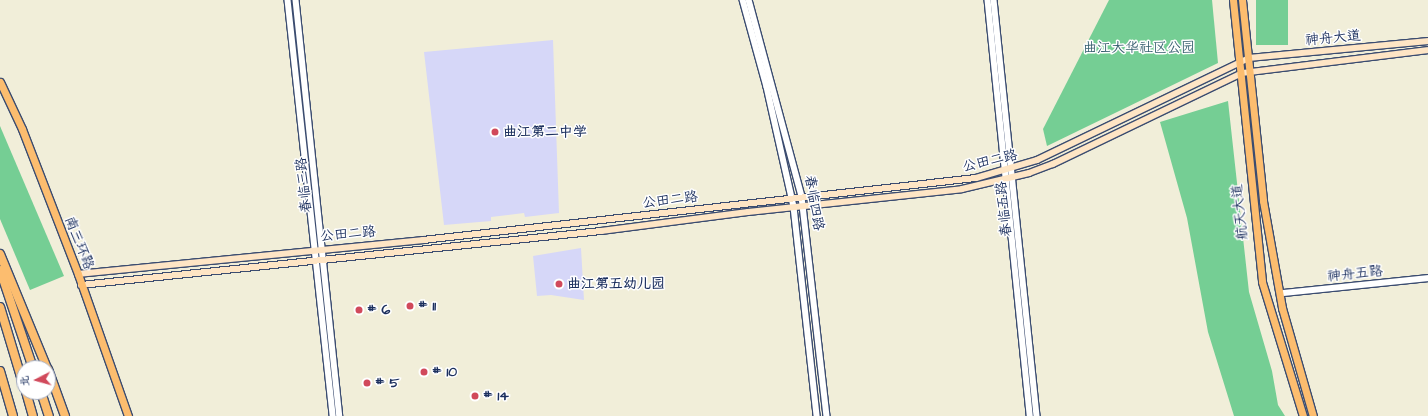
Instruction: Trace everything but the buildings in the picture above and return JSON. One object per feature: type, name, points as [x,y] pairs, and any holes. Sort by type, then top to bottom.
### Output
[{"type":"highway","points":[[0,254],[44,360]]},
{"type":"highway","points":[[0,270],[30,360]]},
{"type":"highway","points":[[0,307],[16,360]]},
{"type":"highway","points":[[0,372],[13,416]]},
{"type":"highway","points":[[56,391],[65,416]]},
{"type":"highway","points":[[28,400],[33,416]]},
{"type":"highway","points":[[44,400],[49,416]]},
{"type":"main road","name":"航天大道","points":[[1233,0],[1242,73],[1252,201],[1262,282],[1303,416]]},
{"type":"main road","name":"航天大道","points":[[1242,0],[1251,72],[1263,201],[1280,301],[1313,416]]},
{"type":"main road","name":"神舟大道","points":[[1240,61],[1249,58],[1428,41]]},
{"type":"main road","name":"神舟大道","points":[[1242,73],[1428,50]]},
{"type":"main road","name":"公田二路","points":[[78,274],[316,250],[954,181],[1009,170],[1051,154],[1240,61]]},
{"type":"main road","name":"公田二路","points":[[82,285],[324,260],[962,189],[1010,178],[1053,164],[1242,73]]},
{"type":"main road","name":"南三环路","points":[[0,82],[22,129],[78,274],[128,416]]},
{"type":"street","name":"春临三路","points":[[288,0],[333,416]]},
{"type":"street","name":"春临三路","points":[[296,0],[340,416]]},
{"type":"street","name":"春临四路","points":[[743,0],[767,87],[794,207],[817,416]]},
{"type":"street","name":"春临四路","points":[[750,0],[804,207],[828,416]]},
{"type":"street","name":"春临五路","points":[[988,0],[1037,416]]},
{"type":"street","name":"春临五路","points":[[994,0],[1009,170]]},
{"type":"street","name":"春临五路","points":[[1010,178],[1030,416]]},
{"type":"street","name":"神舟五路","points":[[1284,293],[1428,278]]},
{"type":"shaded area","name":"曲江第二中学","points":[[553,40],[559,213],[525,217],[524,213],[491,217],[491,221],[444,225],[424,52]]},
{"type":"shaded area","name":"曲江第五幼儿园","points":[[581,248],[584,300],[551,295],[537,296],[533,256]]},
{"type":"green space","name":"曲江大华社区公园","points":[[1109,0],[1212,0],[1218,63],[1047,146],[1043,129]]},
{"type":"green space","points":[[1256,0],[1288,0],[1288,45],[1256,45]]},
{"type":"green space","points":[[1228,101],[1249,292],[1272,371],[1278,405],[1285,416],[1234,416],[1208,332],[1187,218],[1160,122]]},
{"type":"green space","points":[[0,126],[64,276],[30,290],[0,219]]},
{"type":"place","name":"曲江第二中学","points":[[495,132]]},
{"type":"place","name":"曲江第五幼儿园","points":[[559,284]]},
{"type":"place","name":"# 11","points":[[410,306]]},
{"type":"place","name":"# 6","points":[[359,310]]},
{"type":"place","name":"# 10","points":[[424,372]]},
{"type":"place","name":"# 5","points":[[367,383]]},
{"type":"place","name":"# 14","points":[[475,396]]}]
